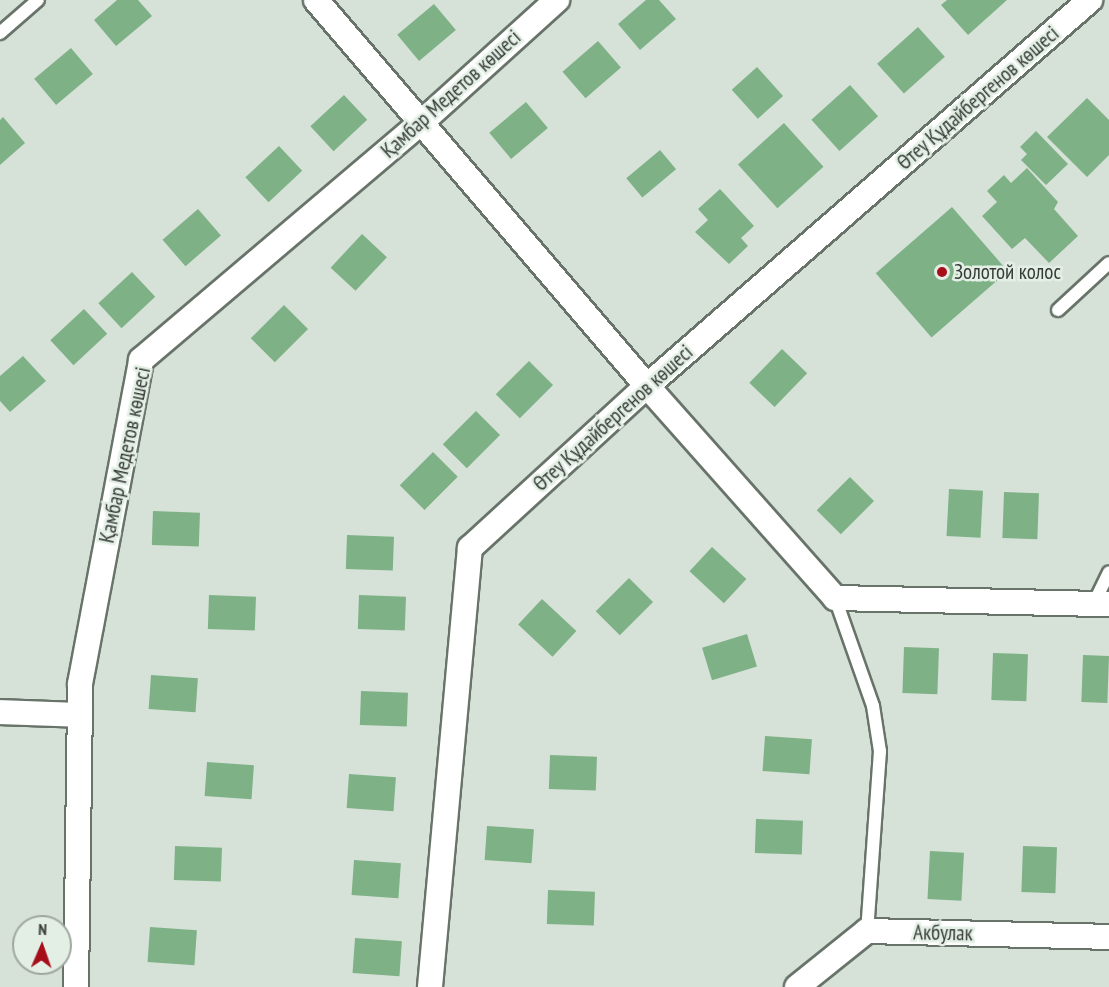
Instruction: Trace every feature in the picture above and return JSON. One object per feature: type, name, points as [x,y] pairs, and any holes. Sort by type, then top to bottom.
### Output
[{"type":"street","points":[[316,0],[423,121],[647,386],[835,598],[1101,604]]},
{"type":"street","name":"Қамбар Медетов көшесі","points":[[76,987],[80,684],[141,360],[423,121],[557,0]]},
{"type":"street","name":"Өтеу Құдайбергенов көшесі","points":[[430,987],[470,548],[647,386],[1090,0]]},
{"type":"street","points":[[0,712],[80,715]]},
{"type":"street","points":[[797,987],[867,931]]},
{"type":"street","name":"Акбулак","points":[[867,931],[1109,937]]},
{"type":"lane","points":[[0,33],[38,0]]},
{"type":"lane","points":[[1058,310],[1109,263]]},
{"type":"lane","points":[[1101,604],[1109,572]]},
{"type":"lane","points":[[835,598],[873,706],[880,751],[867,931]]},
{"type":"building","points":[[117,0],[138,0],[152,16],[116,46],[94,20]]},
{"type":"building","points":[[646,0],[659,0],[676,19],[640,50],[618,24]]},
{"type":"building","points":[[947,0],[1007,0],[968,35],[941,5]]},
{"type":"building","points":[[434,4],[456,30],[419,61],[397,35]]},
{"type":"building","points":[[918,27],[945,57],[904,94],[877,64]]},
{"type":"building","points":[[598,41],[621,67],[585,98],[563,72]]},
{"type":"building","points":[[71,48],[93,74],[56,105],[34,79]]},
{"type":"building","points":[[757,67],[783,96],[758,119],[732,90]]},
{"type":"building","points":[[850,85],[878,116],[839,151],[811,120]]},
{"type":"building","points":[[344,95],[367,120],[334,151],[310,126]]},
{"type":"building","points":[[1087,98],[1109,120],[1109,155],[1087,177],[1047,137]]},
{"type":"building","points":[[526,102],[548,128],[511,159],[489,133]]},
{"type":"building","points":[[3,117],[25,143],[0,165],[0,120]]},
{"type":"building","points":[[784,123],[823,167],[777,208],[738,164]]},
{"type":"building","points":[[1036,131],[1068,164],[1046,185],[1021,160],[1027,154],[1020,147]]},
{"type":"building","points":[[279,146],[302,171],[269,202],[245,177]]},
{"type":"building","points":[[660,150],[676,169],[642,197],[626,178]]},
{"type":"building","points":[[1027,168],[1058,202],[1054,209],[1078,236],[1049,263],[1025,238],[1012,249],[982,216],[997,202],[987,191],[1004,175],[1011,183]]},
{"type":"building","points":[[720,189],[754,226],[741,238],[748,246],[729,264],[695,232],[708,220],[698,209]]},
{"type":"building","name":"Золотой колос","points":[[952,207],[1008,271],[932,337],[876,273]]},
{"type":"building","points":[[198,209],[221,235],[185,266],[163,240]]},
{"type":"building","points":[[362,234],[387,257],[355,291],[331,268]]},
{"type":"building","points":[[132,272],[155,297],[122,328],[98,303]]},
{"type":"building","points":[[284,305],[308,329],[275,362],[251,338]]},
{"type":"building","points":[[84,309],[107,334],[74,365],[50,340]]},
{"type":"building","points":[[782,349],[807,373],[775,407],[749,383]]},
{"type":"building","points":[[23,356],[46,381],[10,412],[0,401],[0,376]]},
{"type":"building","points":[[529,361],[553,385],[520,418],[496,394]]},
{"type":"building","points":[[476,411],[500,435],[467,468],[443,444]]},
{"type":"building","points":[[433,452],[458,477],[425,510],[400,485]]},
{"type":"building","points":[[850,477],[874,501],[841,534],[817,510]]},
{"type":"building","points":[[949,489],[983,491],[980,538],[947,536]]},
{"type":"building","points":[[1004,492],[1039,493],[1037,539],[1002,538]]},
{"type":"building","points":[[153,511],[200,513],[199,547],[152,545]]},
{"type":"building","points":[[347,535],[394,537],[393,571],[346,569]]},
{"type":"building","points":[[712,547],[746,579],[724,603],[689,571]]},
{"type":"building","points":[[629,578],[653,602],[620,635],[596,611]]},
{"type":"building","points":[[209,595],[256,597],[255,631],[208,629]]},
{"type":"building","points":[[359,595],[406,597],[405,631],[358,629]]},
{"type":"building","points":[[542,599],[576,631],[553,657],[518,625]]},
{"type":"building","points":[[747,634],[757,667],[712,680],[702,648]]},
{"type":"building","points":[[904,647],[939,648],[937,694],[902,693]]},
{"type":"building","points":[[993,653],[1028,654],[1026,701],[991,700]]},
{"type":"building","points":[[1083,655],[1109,656],[1107,703],[1081,702]]},
{"type":"building","points":[[151,675],[198,678],[196,712],[149,709]]},
{"type":"building","points":[[361,691],[408,693],[407,727],[360,725]]},
{"type":"building","points":[[765,736],[812,739],[809,774],[763,771]]},
{"type":"building","points":[[550,755],[597,757],[596,791],[549,789]]},
{"type":"building","points":[[207,762],[254,765],[252,799],[205,796]]},
{"type":"building","points":[[349,774],[396,777],[394,811],[347,808]]},
{"type":"building","points":[[756,819],[803,821],[802,855],[755,853]]},
{"type":"building","points":[[487,826],[534,829],[532,863],[485,860]]},
{"type":"building","points":[[175,846],[222,848],[221,882],[174,880]]},
{"type":"building","points":[[1023,846],[1057,847],[1055,893],[1021,892]]},
{"type":"building","points":[[930,851],[964,853],[961,901],[927,899]]},
{"type":"building","points":[[354,860],[401,863],[398,898],[352,895]]},
{"type":"building","points":[[548,890],[595,892],[594,926],[547,924]]},
{"type":"building","points":[[150,927],[197,930],[194,965],[148,962]]},
{"type":"building","points":[[355,938],[402,941],[399,976],[353,973]]},
{"type":"place","name":"Золотой колос","points":[[942,272]]}]
